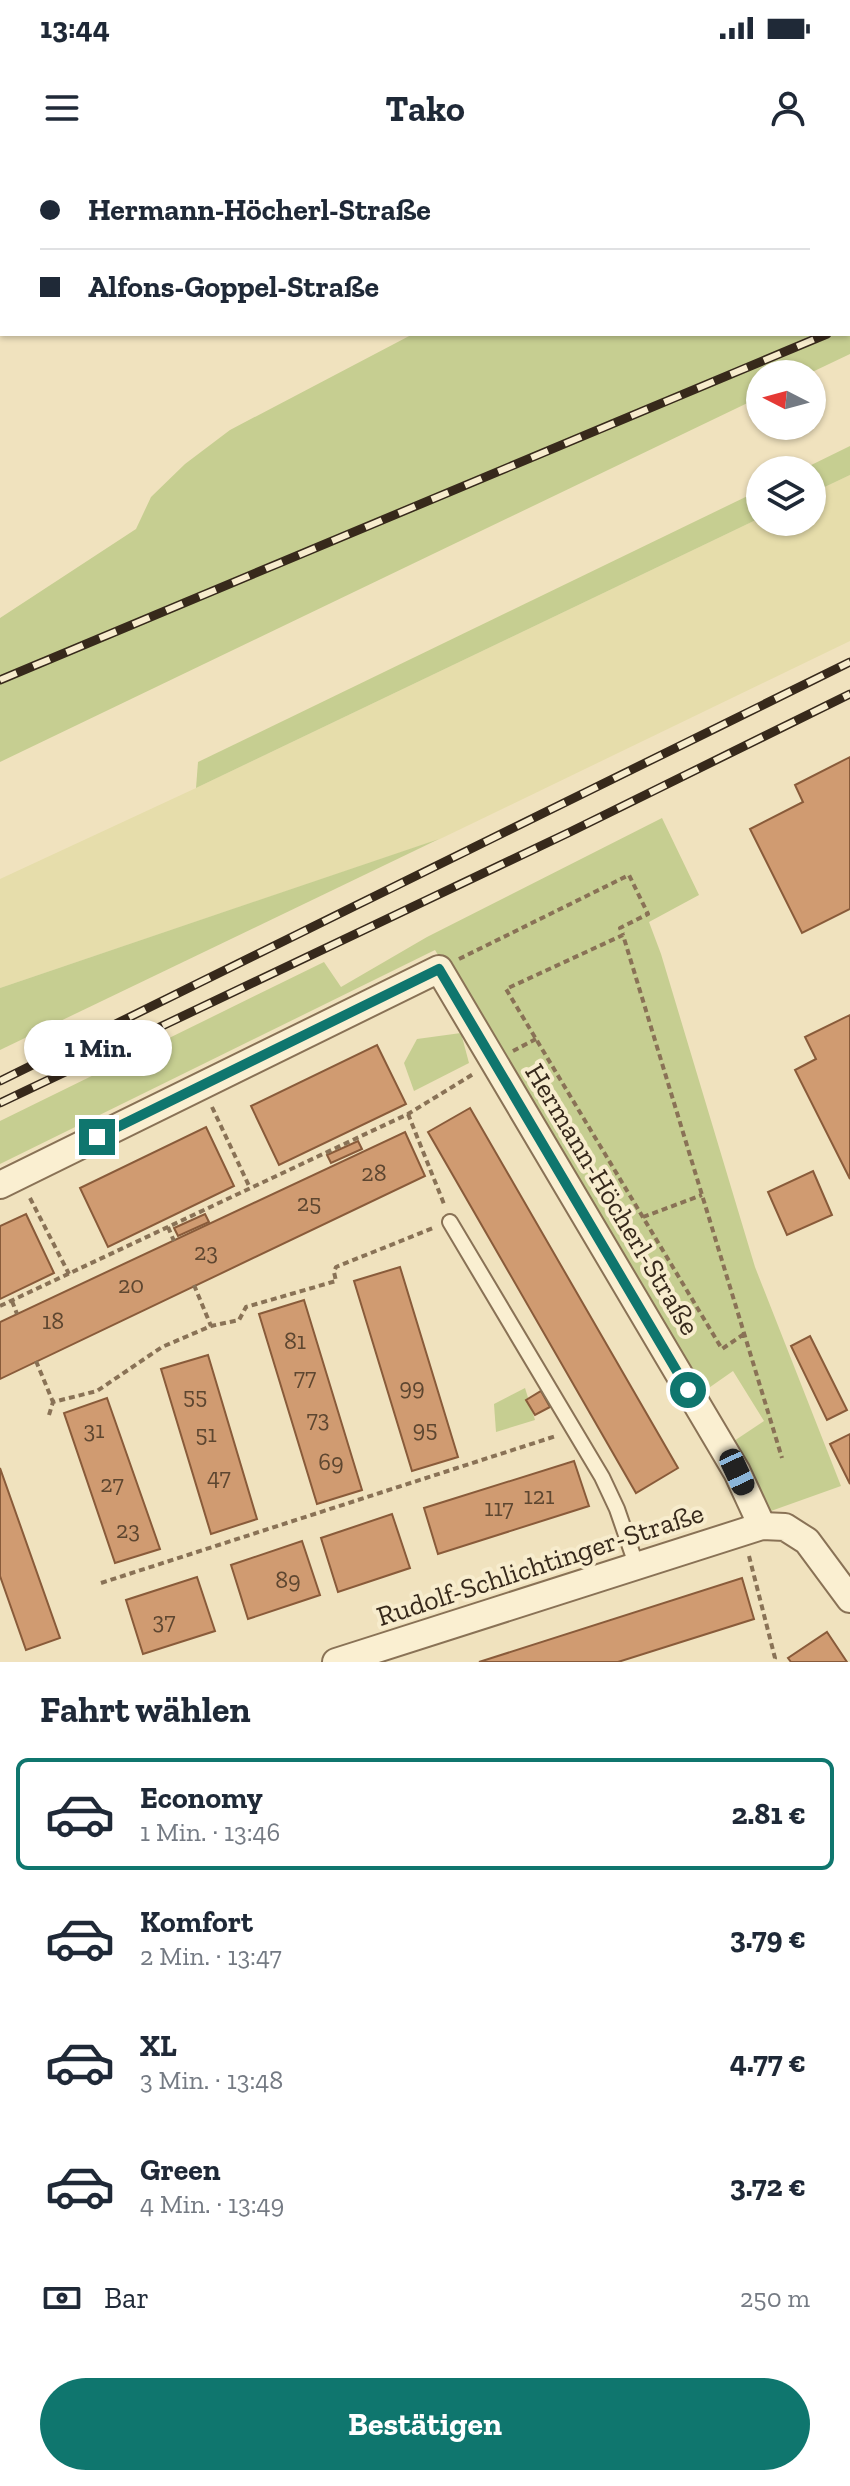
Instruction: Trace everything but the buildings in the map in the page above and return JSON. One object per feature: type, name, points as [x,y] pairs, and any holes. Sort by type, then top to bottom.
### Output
[{"type":"street","name":"Hermann-Höcherl-Straße","points":[[439,969],[502,1057],[737,1472],[753,1529]]},
{"type":"street","points":[[9,1180],[439,969]]},
{"type":"street","points":[[753,1529],[785,1527],[807,1541],[850,1599]]},
{"type":"street","name":"Rudolf-Schlichtinger-Straße","points":[[336,1662],[753,1529]]},
{"type":"lane","points":[[450,1222],[607,1488],[637,1567]]},
{"type":"path","points":[[439,969],[629,875],[648,914],[620,928],[782,1458]]},
{"type":"path","points":[[623,935],[506,989],[722,1349],[744,1334]]},
{"type":"path","points":[[0,1306],[408,1114],[536,1039]]},
{"type":"path","points":[[202,1086],[250,1188]]},
{"type":"path","points":[[53,1402],[97,1391],[162,1347],[211,1326],[239,1320],[246,1307],[336,1281],[336,1267],[450,1222],[408,1114]]},
{"type":"path","points":[[9,1180],[69,1274]]},
{"type":"path","points":[[643,1217],[702,1195]]},
{"type":"path","points":[[168,1227],[174,1241]]},
{"type":"path","points":[[194,1285],[211,1326]]},
{"type":"path","points":[[12,1301],[17,1314]]},
{"type":"path","points":[[36,1361],[53,1402],[49,1415]]},
{"type":"path","points":[[101,1583],[574,1431]]},
{"type":"path","points":[[753,1529],[775,1658],[773,1662]]},
{"type":"shaded area","points":[[850,475],[850,641],[440,839],[0,988],[0,879],[746,525],[746,536],[826,536],[826,486]]},
{"type":"green space","points":[[409,336],[850,336],[850,354],[826,365],[826,360],[746,360],[746,404],[0,762],[0,618],[136,529],[151,497],[185,464],[230,430]]},
{"type":"green space","points":[[850,446],[850,475],[826,486],[826,458]]},
{"type":"green space","points":[[746,497],[746,525],[196,788],[198,762]]},
{"type":"green space","points":[[662,818],[699,895],[649,922],[755,1267],[841,1486],[771,1511],[734,1441],[764,1421],[733,1371],[703,1392],[435,950],[0,1164],[0,1121],[324,962],[341,987],[427,937]]},
{"type":"green space","points":[[439,839],[0,1050],[0,988]]},
{"type":"green space","points":[[461,1033],[469,1063],[414,1091],[404,1063],[417,1039]]},
{"type":"green space","points":[[525,1388],[535,1420],[496,1432],[494,1404]]},
{"type":"railway","points":[[0,680],[822,336]]},
{"type":"railway","points":[[0,1081],[850,662]]},
{"type":"railway","points":[[0,1103],[570,832],[850,694]]},
{"type":"route","points":[[97,1137],[439,969],[688,1390]]}]
